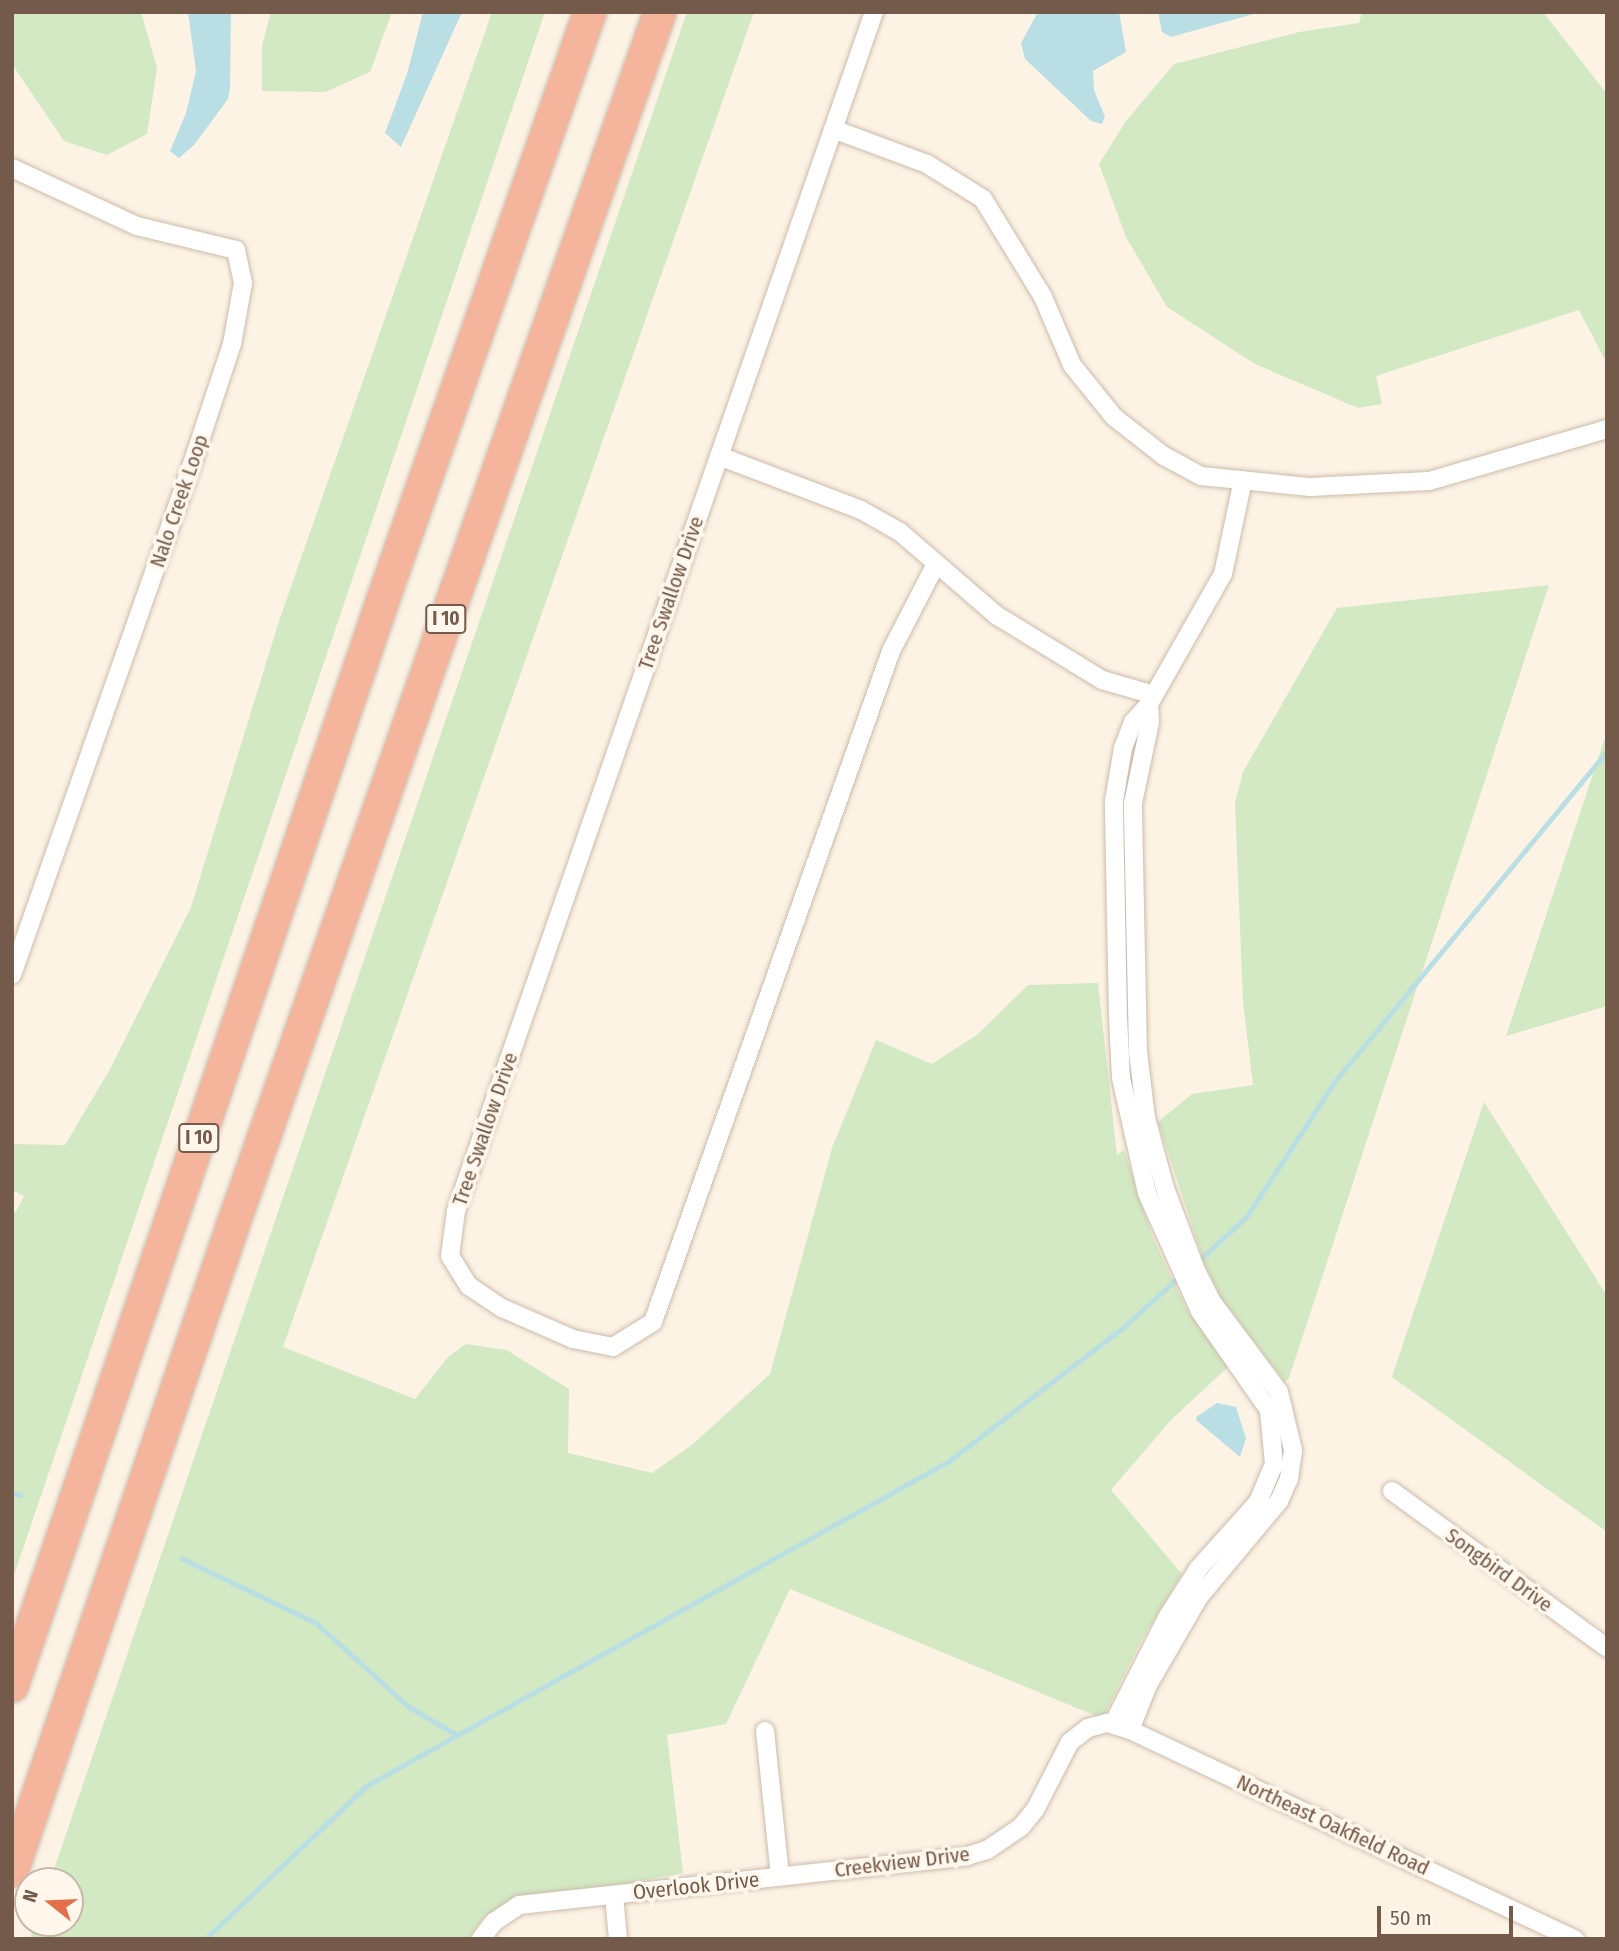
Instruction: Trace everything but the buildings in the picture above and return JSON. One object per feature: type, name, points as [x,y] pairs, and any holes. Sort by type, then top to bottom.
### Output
[{"type":"highway","name":"I 10","points":[[12,1686],[386,590],[590,12]]},
{"type":"highway","name":"I 10","points":[[12,1871],[233,1225],[660,12]]},
{"type":"street","name":"Tree Swallow Drive","points":[[873,12],[456,1211],[450,1256],[468,1286],[502,1308],[573,1339],[612,1347],[653,1322],[891,651],[936,564]]},
{"type":"street","points":[[833,129],[927,164],[983,199],[1043,297],[1072,365],[1114,417],[1164,456],[1201,476],[1310,487],[1429,481],[1607,429]]},
{"type":"street","name":"Nalo Creek Loop","points":[[12,167],[137,226],[236,250],[243,283],[232,344],[190,470],[12,975]]},
{"type":"street","points":[[719,456],[860,510],[900,532],[996,615],[1102,680],[1151,699]]},
{"type":"street","points":[[1121,1727],[1227,1547],[1279,1501],[1289,1479],[1293,1450],[1279,1392],[1206,1306],[1174,1238],[1153,1150],[1140,1079],[1114,836],[1114,801],[1123,748],[1133,722],[1151,699],[1223,574],[1243,480]]},
{"type":"street","points":[[1126,962],[1133,803],[1150,722],[1151,699]]},
{"type":"street","points":[[1114,836],[1133,838]]},
{"type":"street","name":"Songbird Drive","points":[[1392,1491],[1607,1648]]},
{"type":"street","name":"Creekview Drive","points":[[780,1876],[986,1850],[1021,1827],[1035,1810],[1070,1742],[1088,1728],[1121,1727]]},
{"type":"street","name":"Northeast Oakfield Road","points":[[1121,1727],[1575,1939]]},
{"type":"street","points":[[765,1731],[780,1876]]},
{"type":"street","name":"Overlook Drive","points":[[618,1939],[614,1895],[780,1876]]},
{"type":"street","points":[[481,1939],[494,1922],[519,1905],[614,1895]]},
{"type":"green space","points":[[12,12],[141,12],[157,68],[147,134],[107,155],[64,141],[12,64]]},
{"type":"green space","points":[[271,12],[392,12],[370,72],[325,92],[262,91],[262,45]]},
{"type":"green space","points":[[492,12],[545,12],[12,1581],[12,1211],[16,1212],[24,1196],[12,1190],[12,1144],[65,1145],[110,1069],[191,907],[279,621]]},
{"type":"green space","points":[[687,12],[754,12],[283,1347],[415,1399],[448,1357],[466,1344],[507,1350],[569,1389],[568,1453],[652,1473],[693,1444],[770,1374],[832,1148],[876,1040],[932,1064],[978,1034],[1028,985],[1098,983],[1117,1155],[1124,1150],[1153,1238],[1186,1308],[1228,1367],[1171,1420],[1111,1490],[1182,1574],[1141,1641],[1105,1714],[1096,1716],[790,1589],[726,1724],[667,1735],[683,1873],[624,1884],[517,1896],[485,1916],[468,1939],[30,1939],[84,1937],[84,1867],[55,1867]]},
{"type":"green space","points":[[1362,12],[1543,12],[1607,94],[1607,364],[1579,310],[1376,376],[1382,404],[1358,408],[1255,364],[1167,307],[1126,237],[1099,164],[1126,121],[1174,64],[1299,32],[1359,23]]},
{"type":"green space","points":[[1549,585],[1289,1378],[1285,1382],[1221,1298],[1205,1265],[1158,1122],[1192,1094],[1253,1085],[1243,1002],[1235,803],[1243,772],[1337,608]]},
{"type":"green space","points":[[1607,732],[1607,1006],[1506,1036]]},
{"type":"green space","points":[[1484,1102],[1607,1296],[1607,1532],[1392,1377]]},
{"type":"water","points":[[188,12],[231,12],[230,88],[228,99],[194,145],[179,158],[170,151],[186,113],[196,71]]},
{"type":"water","points":[[423,12],[462,12],[401,147],[385,133],[407,74]]},
{"type":"water","points":[[1038,12],[1119,12],[1126,52],[1093,71],[1094,90],[1105,117],[1102,124],[1091,121],[1025,59],[1021,43]]},
{"type":"water","points":[[1158,12],[1261,12],[1171,37],[1162,32]]},
{"type":"water","points":[[1217,1403],[1236,1407],[1246,1439],[1240,1457],[1197,1421],[1196,1417]]},
{"type":"waterway","points":[[1197,1262],[1247,1216],[1335,1081],[1607,751]]},
{"type":"waterway","points":[[205,1939],[366,1786],[949,1461],[1126,1325],[1181,1275]]},
{"type":"waterway","points":[[12,1492],[20,1495]]},
{"type":"waterway","points":[[181,1558],[316,1623],[409,1707],[457,1735]]}]
